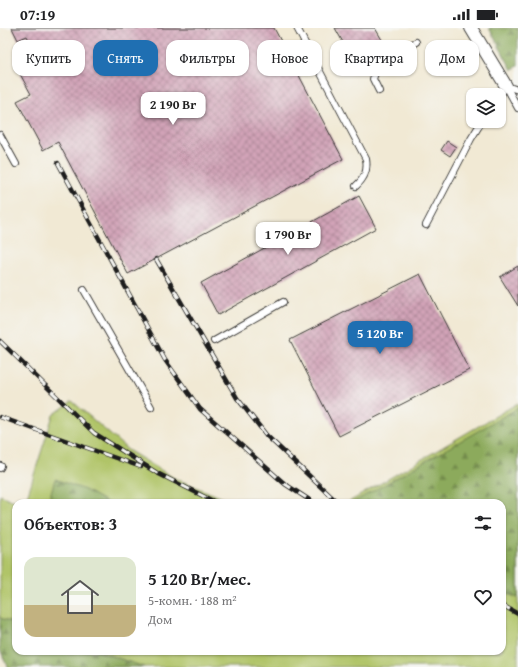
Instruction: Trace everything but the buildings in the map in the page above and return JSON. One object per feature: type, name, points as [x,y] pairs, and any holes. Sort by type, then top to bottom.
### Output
[{"type":"street","points":[[471,28],[512,88]]},
{"type":"lane","points":[[297,28],[366,158],[366,171],[356,186]]},
{"type":"lane","points":[[374,76],[373,79],[379,91]]},
{"type":"lane","points":[[512,88],[518,108]]},
{"type":"lane","points":[[426,225],[478,128]]},
{"type":"lane","points":[[0,135],[16,164]]},
{"type":"lane","points":[[84,290],[151,407]]},
{"type":"lane","points":[[214,341],[283,302]]},
{"type":"green space","points":[[489,28],[518,28],[518,66],[512,70]]},
{"type":"green space","points":[[72,401],[128,450],[174,478],[225,499],[26,499],[53,415]]},
{"type":"green space","points":[[518,403],[518,667],[144,667],[109,655],[506,655],[506,499],[354,499]]},
{"type":"green space","points":[[518,408],[518,598],[506,594],[506,499],[359,499]]},
{"type":"green space","points":[[55,479],[85,490],[101,499],[51,499],[50,496]]},
{"type":"green space","points":[[0,495],[12,500],[12,622],[0,618]]},
{"type":"green space","points":[[0,618],[12,622],[12,655],[109,655],[144,667],[7,667],[0,649]]},
{"type":"railway","points":[[58,163],[165,360],[200,409],[285,484],[308,499]]},
{"type":"railway","points":[[156,259],[237,398],[267,436],[334,499]]},
{"type":"railway","points":[[0,341],[94,433],[157,473],[209,499]]},
{"type":"railway","points":[[0,417],[141,467]]},
{"type":"railway","points":[[506,607],[518,614]]}]
